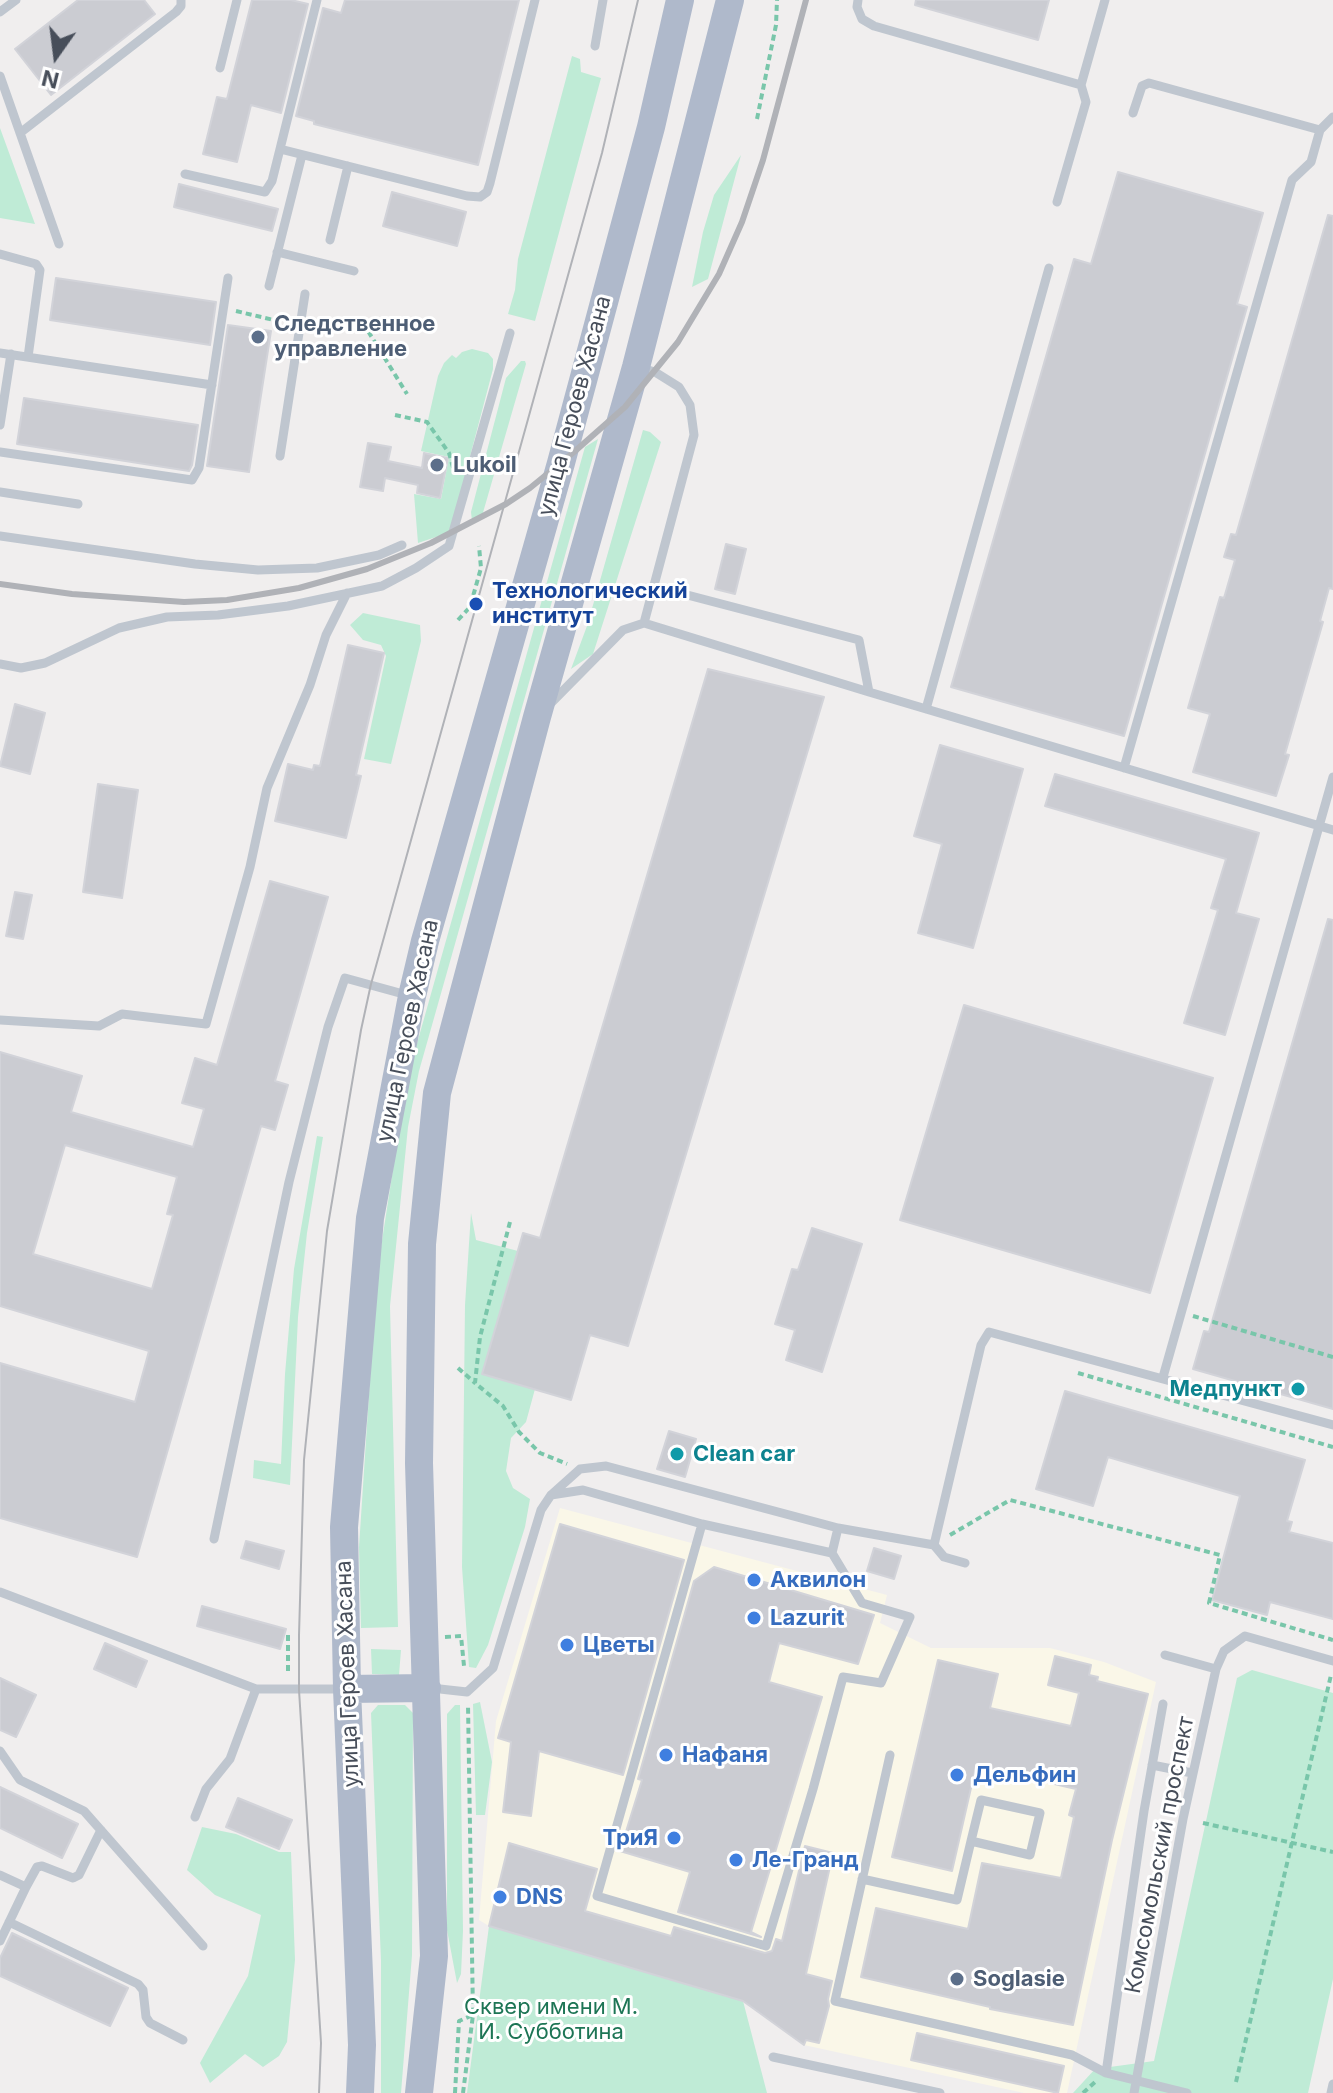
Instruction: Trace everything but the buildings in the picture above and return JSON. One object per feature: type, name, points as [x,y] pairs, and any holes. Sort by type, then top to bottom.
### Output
[{"type":"main road","name":"улица Героев Хасана","points":[[360,2093],[360,1962],[347,1689],[344,1527],[370,1218],[412,996],[465,793],[561,463],[651,127],[680,0]]},
{"type":"main road","name":"улица Героев Хасана","points":[[419,2093],[434,1956],[419,1463],[422,1244],[437,1093],[537,717],[636,367],[730,0]]},
{"type":"main road","points":[[347,1689],[427,1688]]},
{"type":"lane","points":[[0,12],[16,0]]},
{"type":"lane","points":[[20,133],[176,12],[181,0]]},
{"type":"lane","points":[[220,68],[237,0]]},
{"type":"lane","points":[[185,174],[265,192],[272,181],[317,0]]},
{"type":"lane","points":[[280,149],[480,197],[487,192],[535,0]]},
{"type":"lane","points":[[595,46],[603,0]]},
{"type":"lane","points":[[858,0],[857,7],[862,19],[874,26],[1081,85]]},
{"type":"lane","points":[[1057,202],[1086,102],[1081,85],[1105,0]]},
{"type":"lane","points":[[0,76],[59,244]]},
{"type":"lane","points":[[1133,113],[1142,86],[1149,83],[1320,130]]},
{"type":"lane","points":[[1124,768],[1292,180],[1311,162],[1320,130],[1333,117]]},
{"type":"lane","points":[[269,286],[302,155]]},
{"type":"lane","points":[[330,240],[348,166]]},
{"type":"lane","points":[[277,252],[354,271]]},
{"type":"lane","points":[[0,254],[36,264],[40,270],[28,357]]},
{"type":"lane","points":[[926,709],[1049,268]]},
{"type":"lane","points":[[0,452],[192,480],[199,468],[228,278]]},
{"type":"lane","points":[[280,456],[305,294]]},
{"type":"lane","points":[[0,664],[21,668],[45,663],[119,628],[167,617],[218,615],[288,606],[382,586],[449,546],[510,333]]},
{"type":"lane","points":[[0,425],[5,354],[212,385]]},
{"type":"lane","points":[[636,367],[655,372],[679,387],[690,405],[694,435],[644,623]]},
{"type":"lane","points":[[0,492],[78,504]]},
{"type":"lane","points":[[0,536],[258,570],[317,568],[379,555],[402,545]]},
{"type":"lane","points":[[653,586],[859,640],[869,692]]},
{"type":"lane","points":[[0,1020],[99,1026],[122,1014],[206,1024],[250,867],[267,788],[310,685],[326,635],[347,593]]},
{"type":"lane","points":[[537,717],[623,630],[644,623],[1333,830]]},
{"type":"lane","points":[[1163,1377],[1333,777]]},
{"type":"lane","points":[[214,1539],[289,1182],[328,1027],[345,978],[412,996]]},
{"type":"lane","points":[[934,1545],[981,1345],[989,1332],[1333,1425]]},
{"type":"lane","points":[[427,1688],[467,1692],[493,1668],[541,1510],[551,1495],[580,1469],[606,1466],[838,1528],[934,1545],[944,1557],[965,1563]]},
{"type":"lane","points":[[551,1495],[583,1490],[702,1524],[832,1553]]},
{"type":"lane","points":[[702,1524],[597,1896],[766,1946],[843,1677],[881,1683],[910,1617],[862,1603],[832,1553],[838,1528]]},
{"type":"lane","points":[[0,1592],[256,1689],[347,1689]]},
{"type":"lane","name":"Комсомольский проспект","points":[[1134,2093],[1192,1773],[1216,1669],[1224,1651],[1245,1636],[1333,1661]]},
{"type":"lane","points":[[1165,1655],[1216,1669]]},
{"type":"lane","points":[[195,1817],[206,1789],[230,1759],[256,1689]]},
{"type":"lane","points":[[1106,2073],[1163,1704]]},
{"type":"lane","points":[[0,1751],[20,1780],[84,1811],[203,1946]]},
{"type":"lane","points":[[890,1755],[835,2001],[1072,2055],[1106,2073],[1187,2093]]},
{"type":"lane","points":[[1152,1765],[1192,1773]]},
{"type":"lane","points":[[862,1879],[957,1900],[971,1841],[981,1800],[1040,1813],[1030,1855],[971,1841]]},
{"type":"lane","points":[[0,1941],[37,1867],[42,1866],[73,1878],[79,1875],[101,1830]]},
{"type":"lane","points":[[0,1875],[26,1887]]},
{"type":"lane","points":[[9,1922],[138,1984],[143,1990],[146,2017],[150,2023],[183,2040]]},
{"type":"lane","points":[[773,2057],[940,2093]]},
{"type":"lane","points":[[1331,2093],[1333,2084]]},
{"type":"path","points":[[757,119],[776,25],[777,0]]},
{"type":"path","points":[[224,308],[300,327]]},
{"type":"path","points":[[363,323],[407,394]]},
{"type":"path","points":[[395,415],[427,422],[449,453],[457,480],[467,486]]},
{"type":"path","points":[[458,620],[470,607],[481,568],[479,546]]},
{"type":"path","points":[[475,1383],[480,1337],[510,1222]]},
{"type":"path","points":[[1181,1312],[1333,1357]]},
{"type":"path","points":[[458,1368],[503,1406],[519,1432],[540,1453],[580,1469]]},
{"type":"path","points":[[1067,1370],[1333,1447]]},
{"type":"path","points":[[934,1545],[1010,1500],[1220,1555],[1209,1603],[1333,1640]]},
{"type":"path","points":[[288,1635],[288,1675]]},
{"type":"path","points":[[443,1637],[461,1636],[464,1666]]},
{"type":"path","points":[[1236,2082],[1333,1669]]},
{"type":"path","points":[[463,2093],[473,2015],[468,1704]]},
{"type":"path","points":[[1203,1823],[1333,1852]]},
{"type":"path","points":[[455,2093],[459,2021],[473,2015]]},
{"type":"shaded area","points":[[560,1508],[887,1595],[880,1623],[931,1648],[1050,1648],[1104,1662],[1156,1682],[1067,2093],[1024,2093],[804,2045],[743,2001],[489,1926],[479,1920],[496,1721]]},
{"type":"green space","points":[[572,56],[580,59],[581,72],[601,78],[535,321],[508,314],[515,290],[518,259]]},
{"type":"green space","points":[[0,128],[35,224],[0,218]]},
{"type":"green space","points":[[741,155],[708,279],[692,287],[714,195]]},
{"type":"green space","points":[[472,349],[488,353],[493,359],[493,369],[452,525],[448,533],[418,543],[414,494],[441,499],[449,457],[421,451],[438,376],[452,355],[456,358]]},
{"type":"green space","points":[[521,361],[526,364],[482,516],[472,521],[471,512],[506,378]]},
{"type":"green space","points":[[643,430],[661,442],[593,654],[571,669],[587,626]]},
{"type":"green space","points":[[598,439],[419,1071],[408,1127],[390,1306],[398,1627],[361,1628],[359,1547],[377,1273],[407,1079],[585,447]]},
{"type":"green space","points":[[363,613],[420,625],[421,641],[391,764],[364,759],[386,656],[381,645],[363,640],[350,625]]},
{"type":"green space","points":[[317,1136],[323,1137],[307,1233],[298,1317],[290,1485],[253,1478],[254,1460],[281,1464],[294,1269]]},
{"type":"green space","points":[[471,1213],[476,1240],[518,1251],[482,1374],[535,1389],[526,1422],[511,1438],[506,1471],[513,1488],[530,1499],[525,1527],[488,1645],[476,1668],[469,1667],[462,1567],[465,1305]]},
{"type":"green space","points":[[371,1649],[401,1650],[399,1675],[372,1674]]},
{"type":"green space","points":[[1252,1670],[1333,1693],[1333,1979],[1308,2093],[1073,2093],[1095,2069],[1154,2061],[1237,1678]]},
{"type":"green space","points":[[480,1702],[492,1762],[485,1815],[476,1815],[473,1704]]},
{"type":"green space","points":[[378,1705],[405,1705],[413,1713],[412,1955],[401,2093],[381,2093],[381,1961],[371,1713]]},
{"type":"green space","points":[[455,1705],[460,1705],[463,1931],[461,1974],[457,1983],[447,1930],[447,1714]]},
{"type":"green space","points":[[202,1827],[236,1834],[279,1852],[291,1852],[295,1960],[287,2042],[279,2056],[263,2067],[245,2054],[210,2083],[200,2063],[248,1976],[261,1915],[215,1895],[187,1870]]},
{"type":"green space","name":"Сквер имени М. И. Субботина","points":[[489,1926],[743,2001],[767,2093],[467,2093]]},
{"type":"tram line","points":[[319,2093],[321,2043],[299,1690],[299,1635],[304,1460],[327,1231],[371,984],[602,153],[638,0]]},
{"type":"railway","points":[[0,584],[72,594],[184,602],[227,600],[299,588],[367,569],[431,543],[530,488],[625,407],[678,342],[719,274],[742,222],[763,160],[806,0]]},
{"type":"place","name":"Следственное управление","points":[[258,337]]},
{"type":"place","name":"Lukoil","points":[[437,465]]},
{"type":"place","name":"Технологический институт","points":[[476,604]]},
{"type":"place","name":"Медпункт","points":[[1298,1389]]},
{"type":"place","name":"Clean car","points":[[677,1454]]},
{"type":"place","name":"Аквилон","points":[[754,1580]]},
{"type":"place","name":"Lazurit","points":[[754,1618]]},
{"type":"place","name":"Цветы","points":[[567,1645]]},
{"type":"place","name":"Нафаня","points":[[666,1755]]},
{"type":"place","name":"Дельфин","points":[[957,1775]]},
{"type":"place","name":"ТриЯ","points":[[674,1838]]},
{"type":"place","name":"Ле-Гранд","points":[[736,1860]]},
{"type":"place","name":"DNS","points":[[500,1897]]},
{"type":"place","name":"Soglasie","points":[[957,1979]]}]
